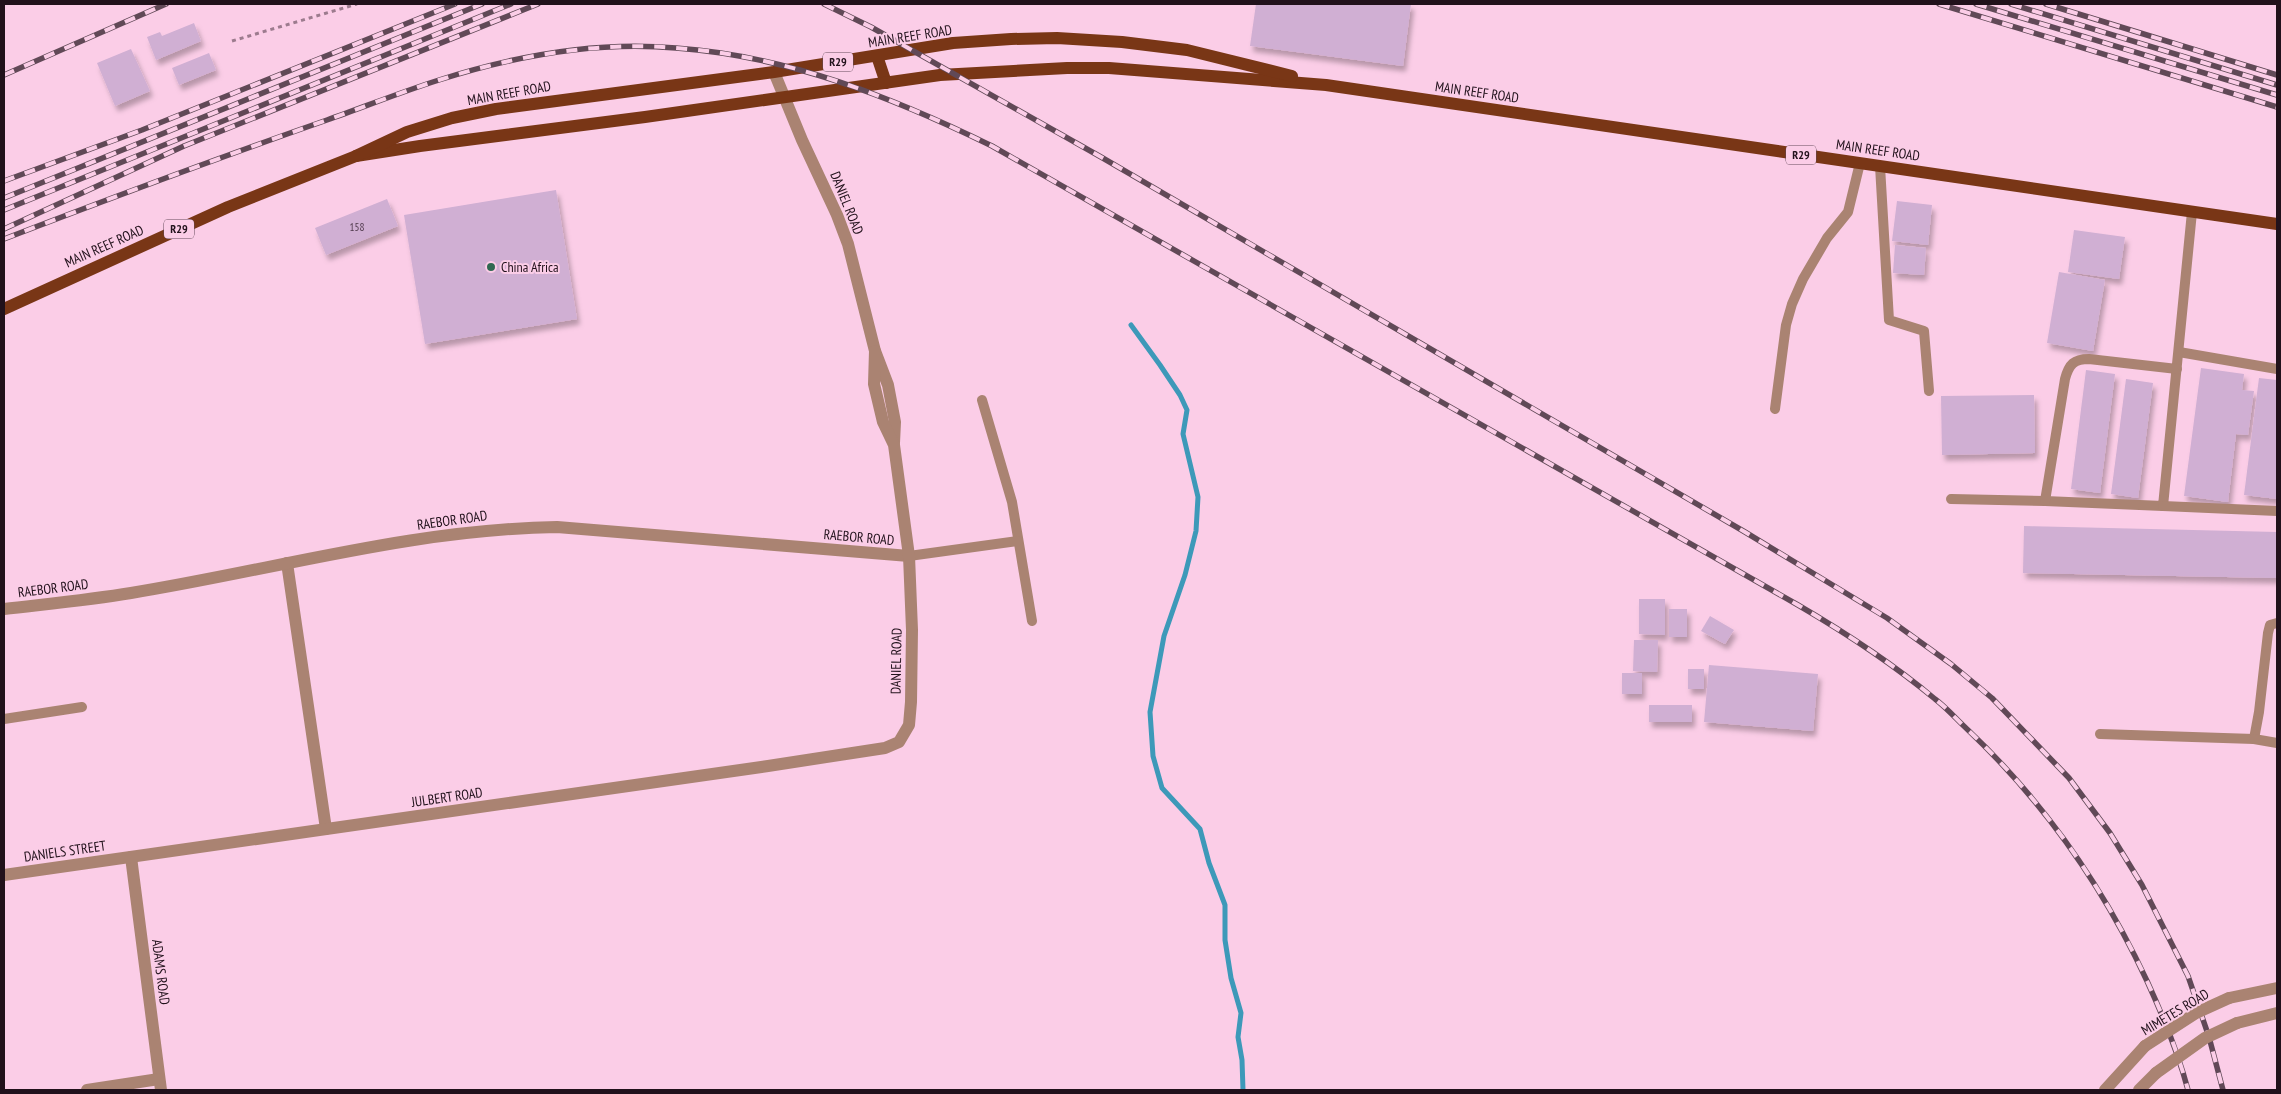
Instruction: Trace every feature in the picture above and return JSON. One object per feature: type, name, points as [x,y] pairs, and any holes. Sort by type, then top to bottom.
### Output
[{"type":"main road","name":"MAIN REEF ROAD","points":[[4,308],[228,207],[356,156],[407,132],[452,118],[496,109],[774,72],[953,43],[1057,38],[1122,42],[1187,50],[1326,85]]},
{"type":"main road","points":[[877,56],[886,83]]},
{"type":"main road","name":"MAIN REEF ROAD","points":[[356,156],[940,75],[1067,68],[1162,72],[1326,85],[2277,224]]},
{"type":"street","name":"DANIEL ROAD","points":[[768,766],[885,748],[900,742],[905,735],[908,725],[912,678],[908,556],[894,445],[895,422],[888,385],[876,351],[848,244],[774,72]]},
{"type":"street","name":"RAEBOR ROAD","points":[[4,609],[132,593],[287,563],[479,530],[557,527],[908,556]]},
{"type":"street","points":[[287,563],[326,829]]},
{"type":"street","name":"JULBERT ROAD","points":[[131,857],[768,766]]},
{"type":"street","name":"DANIELS STREET","points":[[4,875],[131,857]]},
{"type":"street","name":"ADAMS ROAD","points":[[131,857],[160,1085]]},
{"type":"street","name":"MIMETES ROAD","points":[[2105,1090],[2145,1046],[2196,1013],[2229,998],[2277,988]]},
{"type":"street","points":[[2139,1090],[2156,1072],[2205,1038],[2237,1023],[2277,1013]]},
{"type":"street","points":[[87,1090],[160,1085]]},
{"type":"lane","points":[[1775,409],[1786,325],[1792,304],[1803,279],[1827,238],[1848,212],[1860,163]]},
{"type":"lane","points":[[1880,166],[1889,320],[1924,331],[1929,391]]},
{"type":"lane","points":[[2163,506],[2192,212]]},
{"type":"lane","points":[[2179,352],[2277,369]]},
{"type":"lane","points":[[2046,500],[2065,379],[2071,364],[2075,361],[2089,359],[2177,369]]},
{"type":"lane","points":[[982,400],[1012,502],[1032,621]]},
{"type":"lane","points":[[1951,499],[2046,500],[2277,511]]},
{"type":"lane","points":[[908,556],[1018,541]]},
{"type":"lane","points":[[2254,739],[2268,633],[2270,625],[2277,623]]},
{"type":"lane","points":[[4,720],[82,707]]},
{"type":"lane","points":[[2100,734],[2254,739],[2277,744]]},
{"type":"path","points":[[232,41],[357,4]]},
{"type":"building","points":[[1256,4],[1411,4],[1403,66],[1250,46]]},
{"type":"building","points":[[194,23],[201,41],[156,60],[147,37],[160,32],[162,36]]},
{"type":"building","points":[[131,49],[150,91],[115,106],[97,63]]},
{"type":"building","points":[[209,53],[216,70],[179,85],[172,68]]},
{"type":"building","name":"China Africa","points":[[556,190],[577,319],[425,344],[404,215]]},
{"type":"building","points":[[387,199],[398,226],[326,255],[315,228]]},
{"type":"building","points":[[1897,201],[1932,205],[1928,245],[1892,241]]},
{"type":"building","points":[[2074,230],[2125,237],[2119,279],[2068,272]]},
{"type":"building","points":[[1895,245],[1926,248],[1924,275],[1893,273]]},
{"type":"building","points":[[2059,272],[2105,280],[2093,351],[2047,343]]},
{"type":"building","points":[[2201,368],[2244,374],[2242,390],[2254,391],[2248,435],[2236,434],[2228,502],[2184,496]]},
{"type":"building","points":[[2086,370],[2115,374],[2100,493],[2071,489]]},
{"type":"building","points":[[2259,378],[2277,380],[2277,499],[2244,495]]},
{"type":"building","points":[[2126,379],[2153,383],[2138,498],[2111,494]]},
{"type":"building","points":[[2034,395],[2035,453],[1942,455],[1941,396]]},
{"type":"building","points":[[2024,526],[2277,532],[2277,578],[2023,573]]},
{"type":"building","points":[[1639,599],[1665,599],[1665,635],[1639,634]]},
{"type":"building","points":[[1669,609],[1687,609],[1687,637],[1669,637]]},
{"type":"building","points":[[1710,616],[1734,630],[1725,644],[1701,631]]},
{"type":"building","points":[[1634,640],[1658,640],[1657,672],[1633,671]]},
{"type":"building","points":[[1709,665],[1818,674],[1813,731],[1704,722]]},
{"type":"building","points":[[1688,669],[1704,669],[1704,689],[1688,689]]},
{"type":"building","points":[[1622,673],[1642,673],[1642,694],[1622,694]]},
{"type":"building","points":[[1649,705],[1692,705],[1692,722],[1649,722]]},
{"type":"waterway","points":[[1131,325],[1180,395],[1187,410],[1183,434],[1198,497],[1196,531],[1185,575],[1164,636],[1150,712],[1153,756],[1162,788],[1200,829],[1209,863],[1225,905],[1225,940],[1231,978],[1241,1013],[1238,1037],[1242,1060],[1243,1090]]},
{"type":"railway","points":[[4,75],[166,4]]},
{"type":"railway","points":[[4,181],[142,130],[455,4]]},
{"type":"railway","points":[[4,198],[482,4]]},
{"type":"railway","points":[[4,210],[511,4]]},
{"type":"railway","points":[[4,229],[184,146],[538,4]]},
{"type":"railway","points":[[824,4],[871,27],[1101,157],[1745,532],[1887,618],[1951,664],[1992,698],[2069,778],[2110,833],[2142,885],[2188,976],[2209,1037],[2223,1090]]},
{"type":"railway","points":[[1939,4],[2277,107]]},
{"type":"railway","points":[[1976,4],[2277,95]]},
{"type":"railway","points":[[2011,4],[2277,85]]},
{"type":"railway","points":[[2046,4],[2277,75]]},
{"type":"railway","points":[[4,239],[124,193],[425,85],[468,71],[556,52],[646,46],[718,52],[799,70],[878,96],[916,111],[992,146],[1798,605],[1903,673],[1944,706],[1996,758],[2022,786],[2070,847],[2111,912],[2147,981],[2170,1034],[2188,1090]]},
{"type":"place","name":"China Africa","points":[[491,267]]}]
